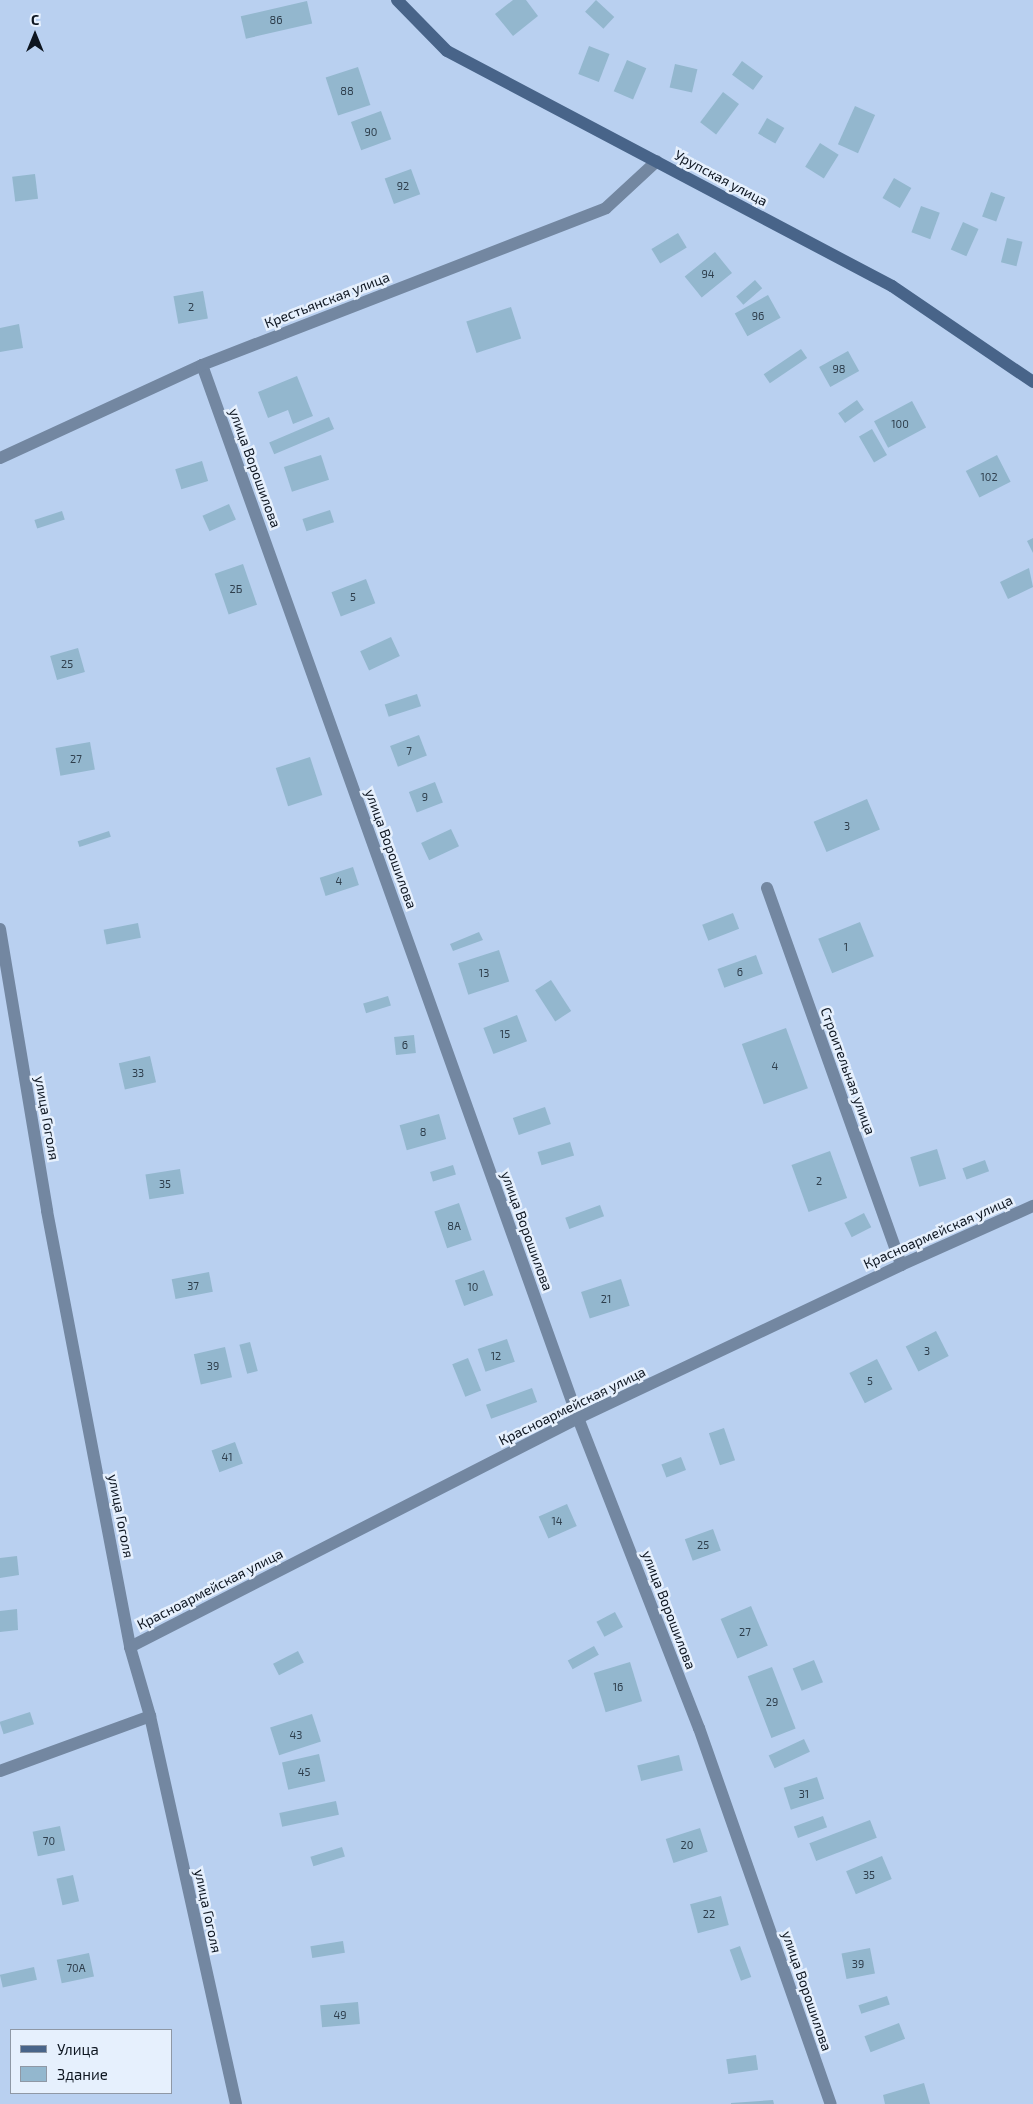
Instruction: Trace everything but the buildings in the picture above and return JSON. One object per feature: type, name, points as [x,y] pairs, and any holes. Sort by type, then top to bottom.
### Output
[{"type":"street","name":"Урупская улица","points":[[398,0],[447,51],[543,104],[657,161],[892,286],[1033,382]]},
{"type":"street","name":"Крестьянская улица","points":[[0,458],[202,365],[606,208],[657,161]]},
{"type":"street","name":"улица Ворошилова","points":[[202,365],[578,1418],[698,1728],[831,2104]]},
{"type":"street","name":"Строительная улица","points":[[767,888],[901,1264]]},
{"type":"street","name":"улица Гоголя","points":[[0,929],[48,1211],[130,1647],[150,1716],[236,2104]]},
{"type":"street","name":"Красноармейская улица","points":[[130,1647],[578,1418],[901,1264],[1033,1206]]},
{"type":"street","points":[[0,1772],[150,1716]]}]
